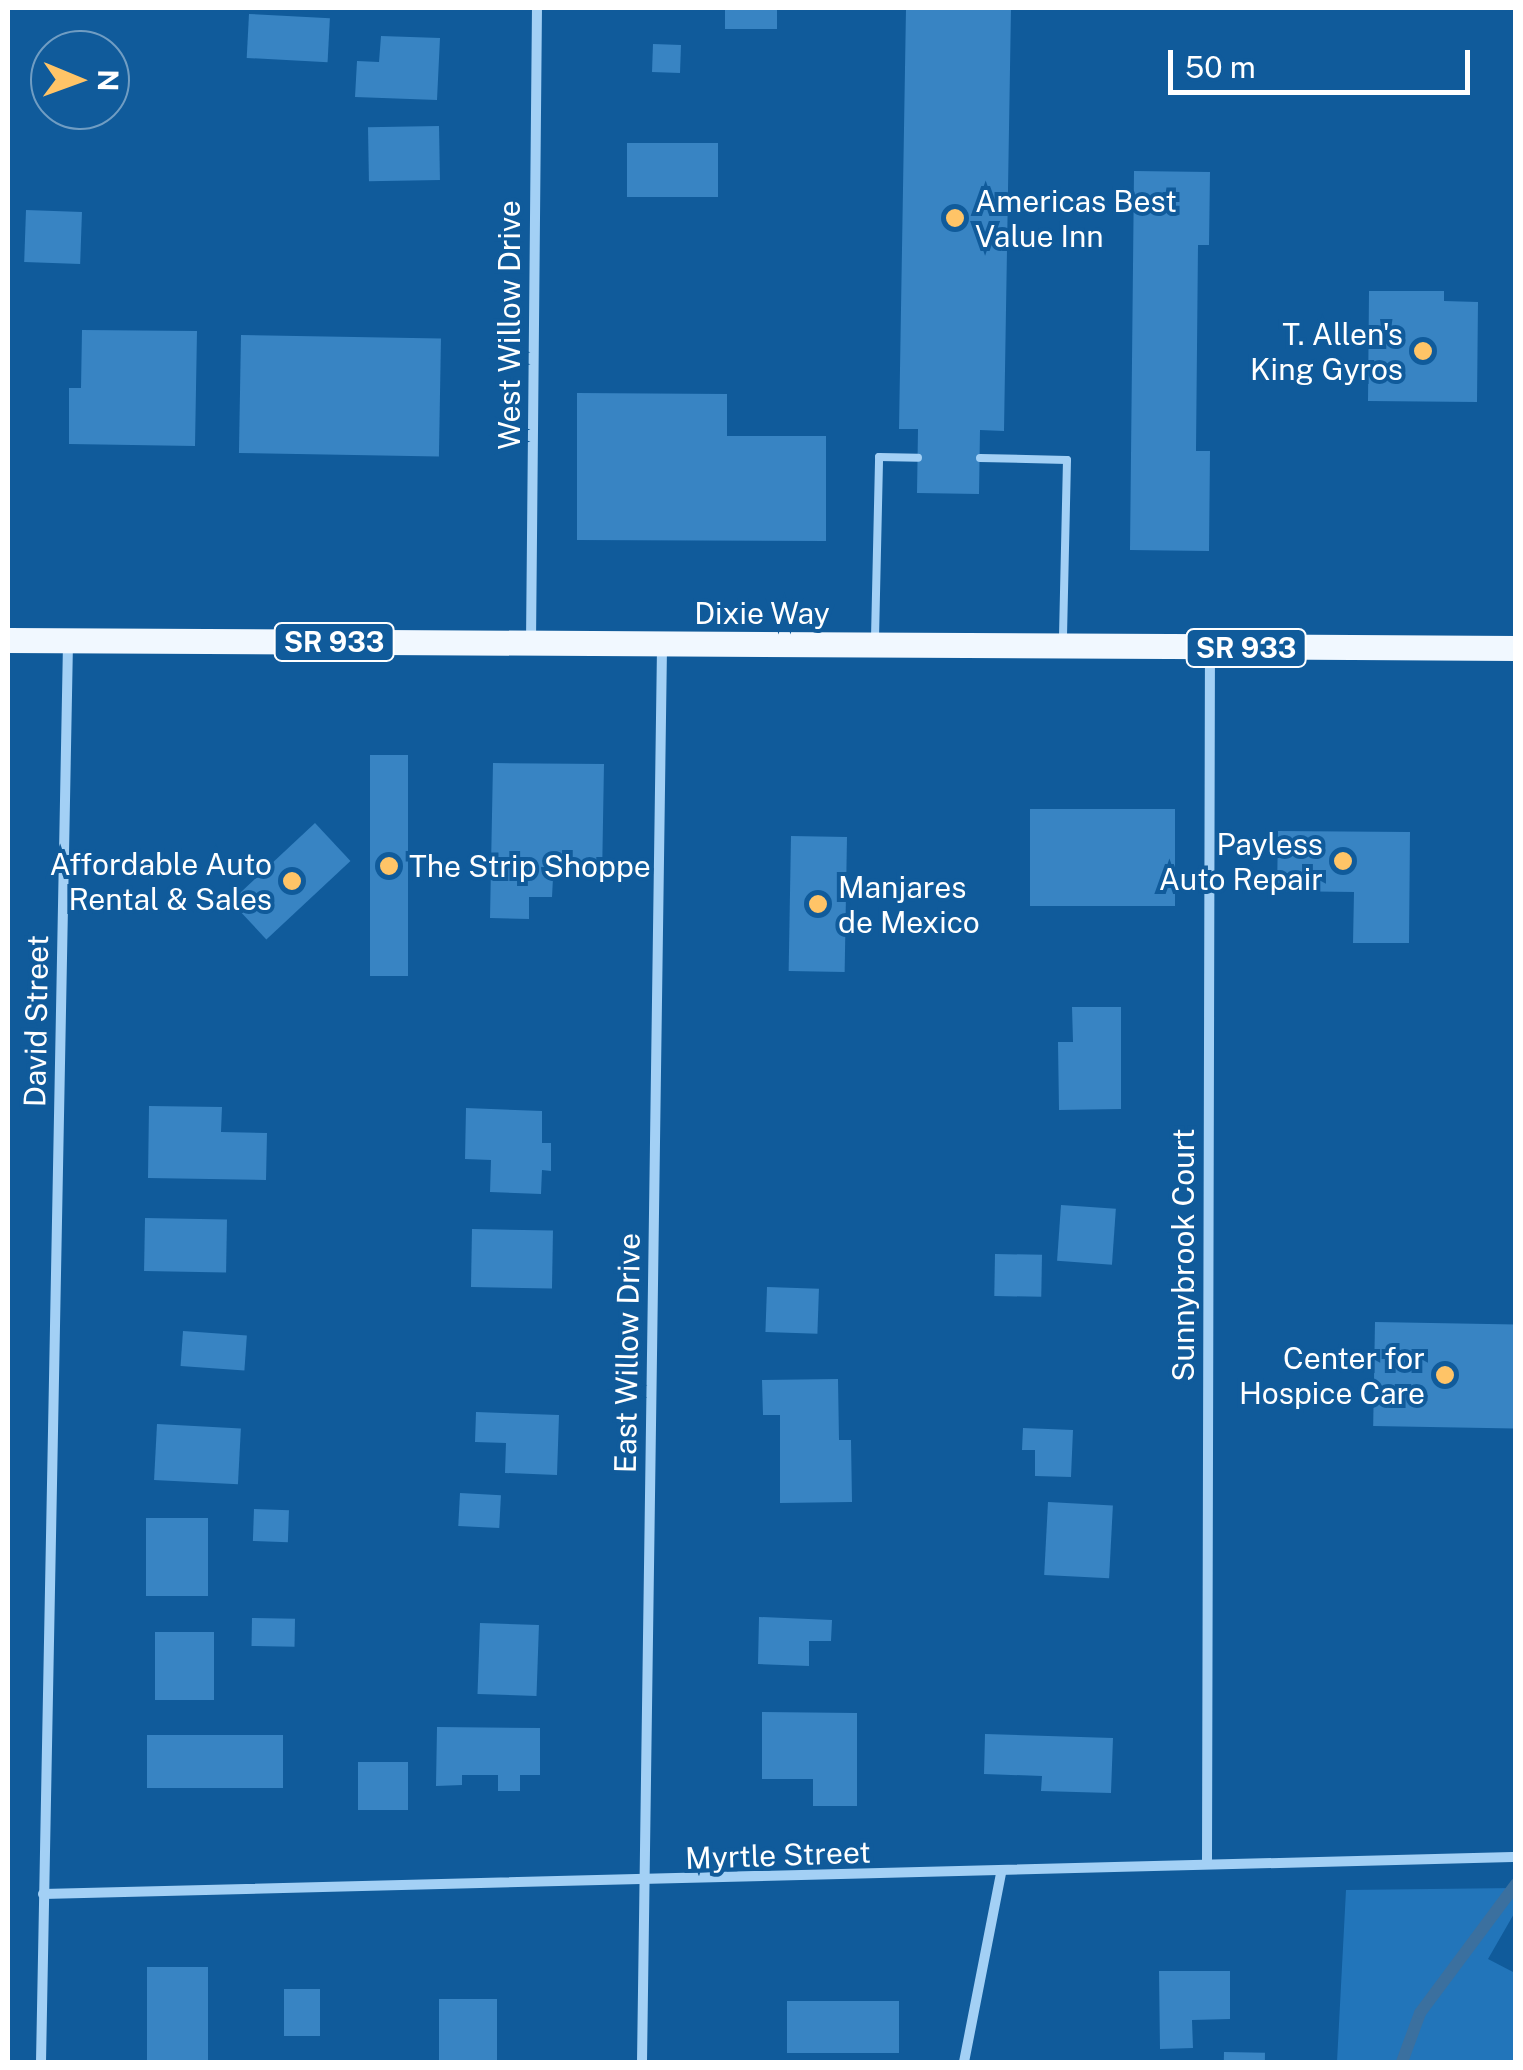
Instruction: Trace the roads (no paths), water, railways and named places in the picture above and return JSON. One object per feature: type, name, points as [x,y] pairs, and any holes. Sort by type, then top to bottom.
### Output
[{"type":"main road","name":"Dixie Way","points":[[8,640],[1516,648]]},
{"type":"street","name":"West Willow Drive","points":[[531,644],[537,8]]},
{"type":"street","name":"David Street","points":[[41,2062],[68,640]]},
{"type":"street","name":"East Willow Drive","points":[[642,2062],[662,644]]},
{"type":"street","name":"Sunnybrook Court","points":[[1207,1862],[1210,648]]},
{"type":"street","name":"Myrtle Street","points":[[44,1894],[645,1883],[1001,1874],[1207,1862],[1513,1857]]},
{"type":"street","points":[[964,2062],[1001,1874]]},
{"type":"lane","points":[[875,646],[879,457],[918,458]]},
{"type":"lane","points":[[980,458],[1066,460],[1063,647]]},
{"type":"waterway","points":[[1402,2062],[1420,2013],[1516,1884]]},
{"type":"place","name":"Americas Best Value Inn","points":[[955,218]]},
{"type":"place","name":"T. Allen's King Gyros","points":[[1423,351]]},
{"type":"place","name":"Payless Auto Repair","points":[[1343,861]]},
{"type":"place","name":"The Strip Shoppe","points":[[389,866]]},
{"type":"place","name":"Affordable Auto Rental & Sales","points":[[292,881]]},
{"type":"place","name":"Manjares de Mexico","points":[[818,904]]},
{"type":"place","name":"Center for Hospice Care","points":[[1445,1375]]}]
